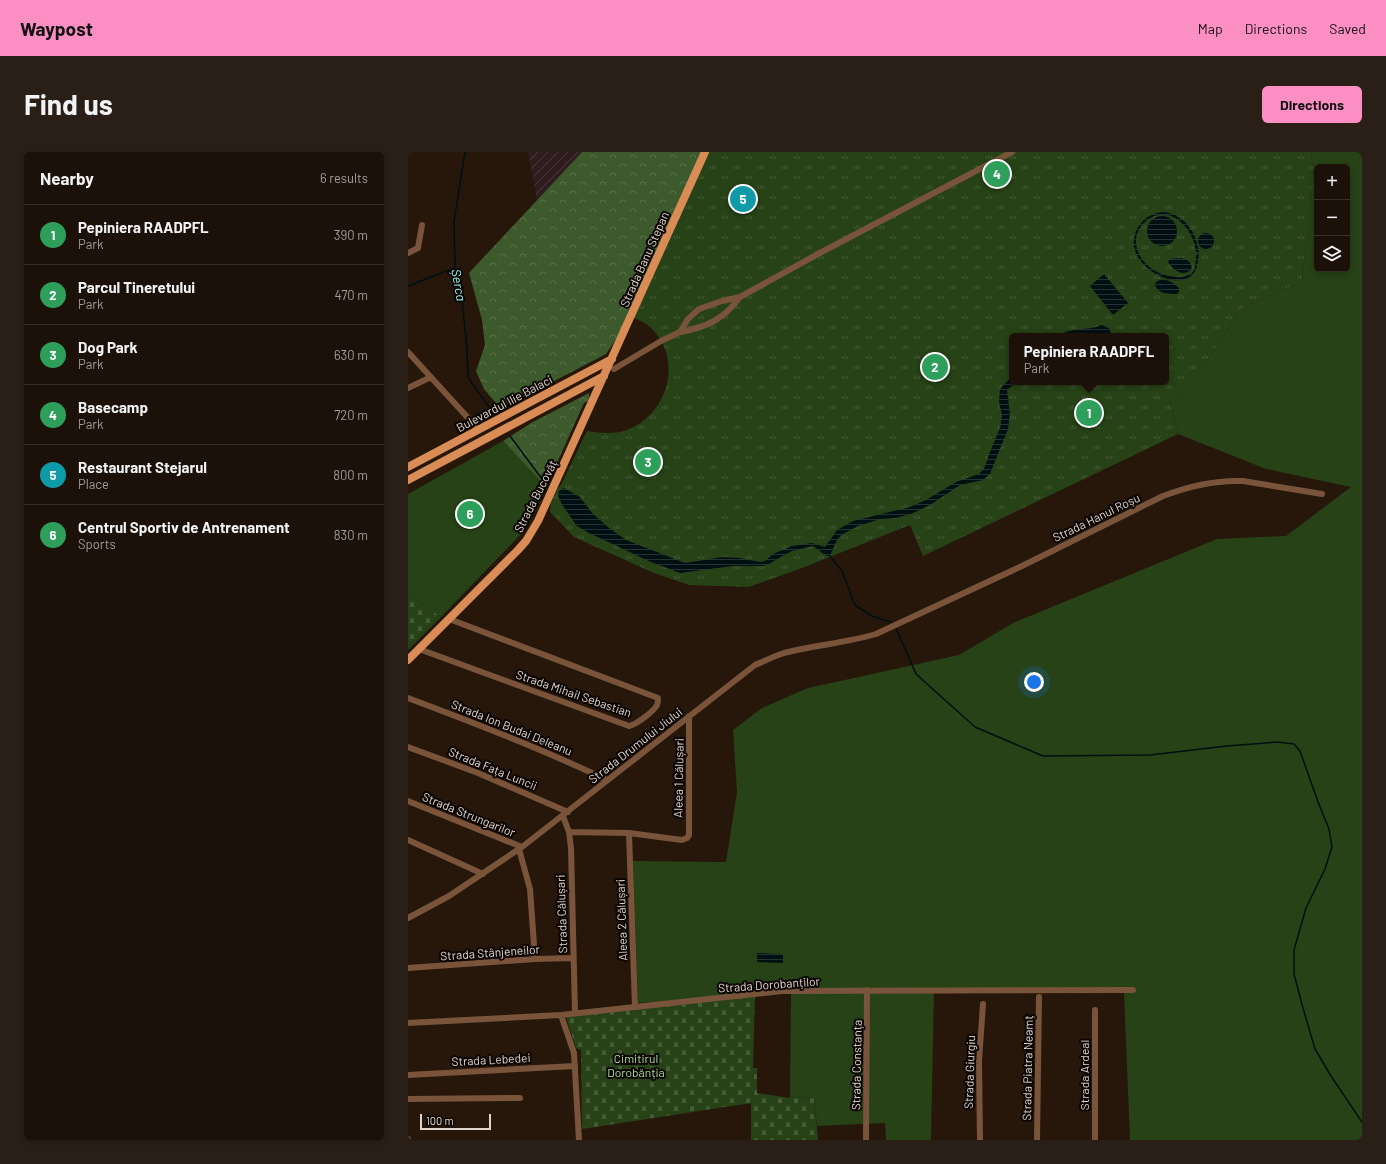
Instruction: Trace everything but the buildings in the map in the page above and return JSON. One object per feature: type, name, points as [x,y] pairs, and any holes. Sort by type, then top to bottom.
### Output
[{"type":"main road","name":"Strada Banu Stepan","points":[[604,376],[705,152]]},
{"type":"main road","name":"Bulevardul Ilie Balaci","points":[[408,467],[612,359]]},
{"type":"main road","name":"Bulevardul Ilie Balaci","points":[[408,480],[604,376]]},
{"type":"main road","name":"Strada Bucovăț","points":[[408,660],[518,550],[533,531],[604,376]]},
{"type":"street","points":[[680,332],[688,319],[699,309],[722,301],[740,297],[816,255],[1012,152]]},
{"type":"street","points":[[408,253],[418,248],[422,225]]},
{"type":"street","points":[[614,369],[661,341],[680,332],[710,324],[728,312],[740,297]]},
{"type":"street","points":[[408,352],[479,430]]},
{"type":"street","points":[[408,388],[431,376]]},
{"type":"street","name":"Strada Hanul Roșu","points":[[891,626],[1022,566],[1163,496],[1182,489],[1202,484],[1243,480],[1322,494]]},
{"type":"street","name":"Strada Mihail Sebastian","points":[[419,649],[629,726],[634,726],[657,705],[658,698],[449,619]]},
{"type":"street","name":"Strada Drumului Jiului","points":[[408,918],[449,896],[521,848],[755,665],[798,650],[858,639],[876,634],[891,626]]},
{"type":"street","name":"Strada Ion Budai Deleanu","points":[[408,698],[510,737],[607,780]]},
{"type":"street","name":"Aleea 1 Călușari","points":[[629,833],[682,840],[686,839],[689,835],[689,716]]},
{"type":"street","name":"Strada Fața Luncii","points":[[408,747],[478,772],[566,814]]},
{"type":"street","name":"Strada Strungarilor","points":[[408,802],[521,848]]},
{"type":"street","name":"Strada Călușari","points":[[566,814],[571,848],[575,1012]]},
{"type":"street","points":[[568,832],[629,833]]},
{"type":"street","name":"Aleea 2 Călușari","points":[[629,833],[635,1007]]},
{"type":"street","points":[[408,840],[483,874]]},
{"type":"street","points":[[521,848],[530,889],[536,959]]},
{"type":"street","name":"Strada Stânjeneilor","points":[[408,968],[536,959],[573,958]]},
{"type":"street","name":"Strada Constanța","points":[[866,1140],[868,990]]},
{"type":"street","name":"Strada Dorobanților","points":[[408,1023],[561,1015],[575,1012],[782,991],[1133,990]]},
{"type":"street","name":"Strada Piatra Neamț","points":[[1037,1140],[1039,997]]},
{"type":"street","name":"Strada Giurgiu","points":[[980,1140],[979,1061],[983,1004]]},
{"type":"street","name":"Strada Ardeal","points":[[1095,1010],[1095,1140]]},
{"type":"street","points":[[561,1015],[574,1053],[578,1140]]},
{"type":"street","name":"Strada Lebedei","points":[[408,1075],[575,1066]]},
{"type":"street","points":[[408,1099],[520,1098]]},
{"type":"shaded area","points":[[528,152],[582,152],[537,200]]},
{"type":"shaded area","points":[[1164,212],[1184,221],[1192,231],[1199,252],[1196,252],[1191,234],[1179,220],[1163,214],[1146,221],[1140,227],[1136,239],[1139,254],[1148,266],[1161,274],[1181,277],[1187,276],[1193,272],[1196,254],[1199,253],[1196,269],[1188,278],[1178,280],[1166,278],[1154,273],[1144,265],[1136,254],[1134,242],[1139,225],[1148,217]]},
{"type":"shaded area","points":[[1162,216],[1172,221],[1177,231],[1172,241],[1162,246],[1152,241],[1147,231],[1152,221]]},
{"type":"shaded area","points":[[1206,233],[1213,238],[1214,241],[1209,248],[1206,249],[1199,244],[1198,241],[1203,234]]},
{"type":"shaded area","points":[[1182,258],[1191,264],[1191,270],[1185,273],[1178,272],[1168,262],[1170,259]]},
{"type":"shaded area","points":[[1104,274],[1128,303],[1113,315],[1090,286]]},
{"type":"shaded area","points":[[1162,279],[1169,281],[1179,288],[1179,292],[1177,294],[1170,294],[1158,290],[1155,285],[1156,282]]},
{"type":"shaded area","points":[[1102,325],[1110,329],[1111,333],[1063,333],[1068,331]]},
{"type":"shaded area","points":[[1009,379],[1009,385],[1013,385],[1007,390],[1010,414],[1008,429],[990,474],[983,480],[960,485],[930,505],[911,514],[895,518],[880,519],[858,526],[841,535],[830,556],[827,556],[813,546],[792,551],[763,566],[732,566],[680,573],[651,562],[577,526],[558,496],[559,491],[564,488],[580,497],[592,513],[626,540],[685,563],[723,557],[760,562],[765,561],[773,554],[792,546],[812,543],[825,547],[837,530],[853,521],[910,507],[926,500],[956,482],[979,474],[984,469],[1000,428],[1002,416],[999,401],[1000,389]]},
{"type":"shaded area","points":[[757,953],[783,954],[783,963],[757,962]]},
{"type":"green space","points":[[582,152],[705,152],[631,317],[606,354],[501,409],[484,389],[476,371],[485,345],[482,320],[469,273]]},
{"type":"green space","points":[[705,152],[1311,152],[1314,176],[1302,281],[1242,308],[1198,374],[1170,401],[1178,434],[923,556],[910,525],[802,568],[749,587],[689,585],[654,573],[574,537],[550,512],[550,507],[554,494],[561,485],[587,431],[614,433],[629,429],[642,421],[653,411],[662,399],[667,385],[669,370],[667,355],[662,342],[648,325],[631,317]]},
{"type":"green space","points":[[1311,152],[1362,152],[1362,1140],[1130,1140],[1124,993],[934,989],[931,1140],[886,1140],[885,1123],[817,1126],[814,1097],[790,1098],[791,993],[638,1003],[633,861],[726,862],[737,792],[733,730],[762,708],[808,688],[959,655],[1013,623],[1217,539],[1286,536],[1351,487],[1266,469],[1178,434],[1170,401],[1198,374],[1242,308],[1302,281],[1314,176]]},
{"type":"green space","points":[[589,393],[589,400],[584,403],[546,487],[503,441],[531,423]]},
{"type":"green space","points":[[503,441],[546,487],[521,534],[441,617],[408,594],[408,494]]},
{"type":"green space","points":[[408,594],[441,617],[408,650]]},
{"type":"green space","name":"Cimitirul Dorobănția","points":[[755,996],[753,1068],[757,1068],[757,1093],[790,1098],[814,1097],[818,1140],[751,1140],[751,1103],[582,1129],[581,1050],[576,1048],[566,1017]]},
{"type":"waterway","name":"Șerca","points":[[465,152],[454,222],[455,267],[462,300],[468,377],[492,411]]},
{"type":"waterway","points":[[408,286],[454,268]]},
{"type":"waterway","name":"Șerca","points":[[510,436],[545,483]]},
{"type":"waterway","points":[[830,556],[842,571],[855,605],[872,616],[891,622]]},
{"type":"waterway","points":[[896,628],[916,674],[975,727],[1043,756],[1150,755],[1277,742],[1294,744],[1300,751],[1329,829],[1332,847],[1325,869],[1306,908],[1294,950],[1294,974],[1315,1049],[1362,1122]]},
{"type":"place","name":"Basecamp","points":[[997,174]]},
{"type":"place","name":"Restaurant Stejarul","points":[[743,199]]},
{"type":"place","name":"Parcul Tineretului","points":[[935,367]]},
{"type":"place","name":"Pepiniera RAADPFL","points":[[1089,413]]},
{"type":"place","name":"Dog Park","points":[[648,462]]},
{"type":"place","name":"Centrul Sportiv de Antrenament","points":[[470,514]]}]
